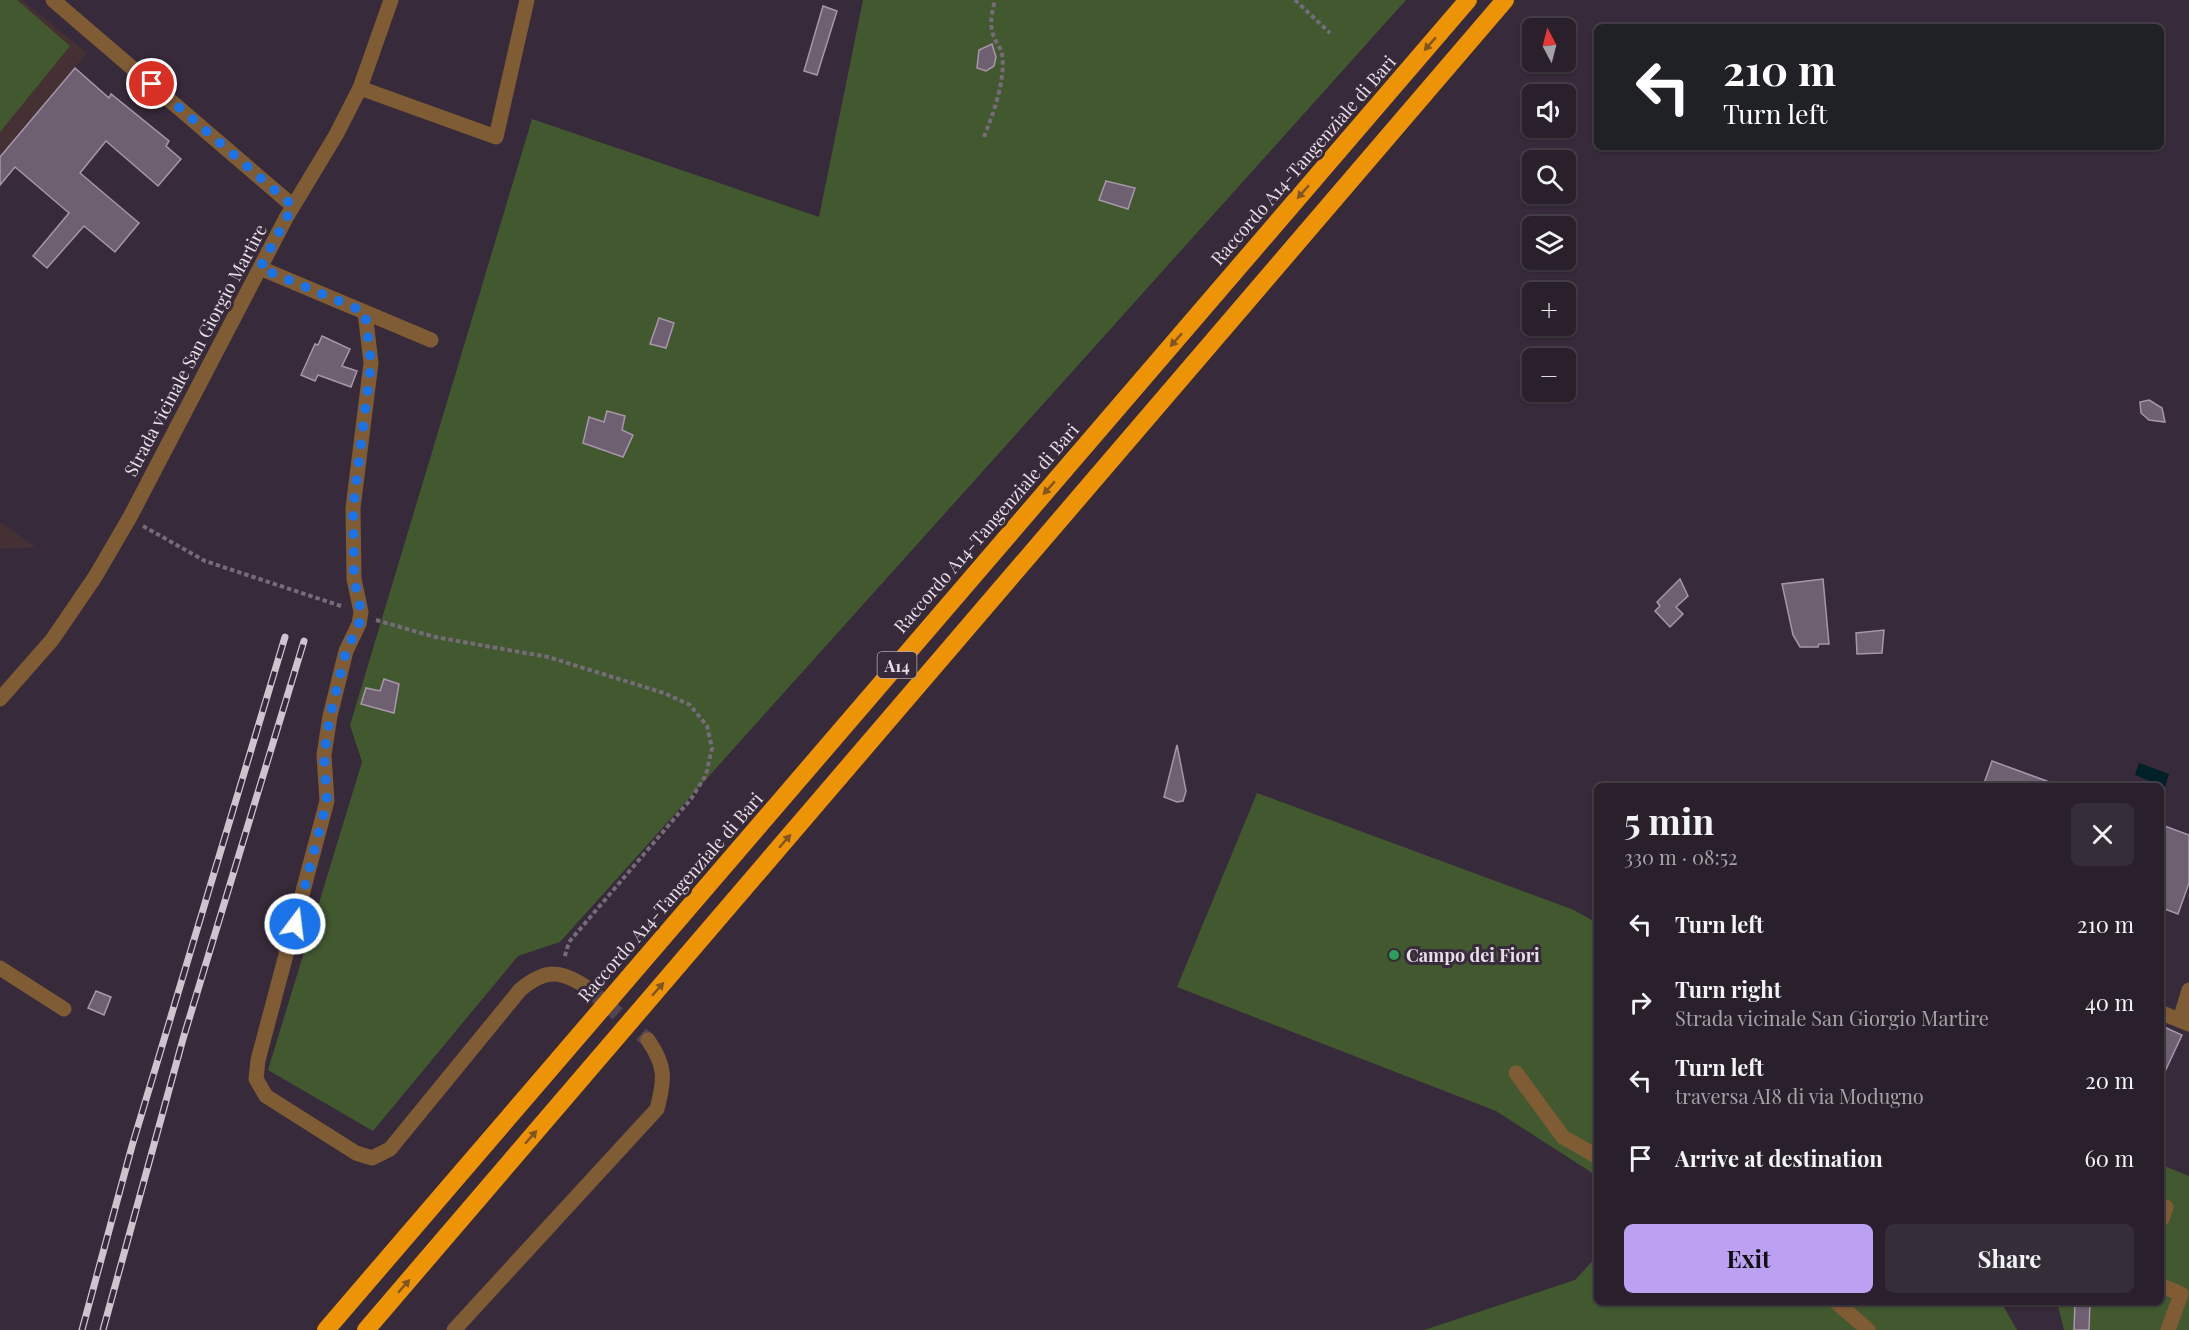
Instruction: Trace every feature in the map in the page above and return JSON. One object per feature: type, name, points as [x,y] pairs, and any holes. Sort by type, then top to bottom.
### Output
[{"type":"highway","name":"Raccordo A14-Tangenziale di Bari","points":[[326,1330],[1468,0]]},
{"type":"highway","name":"A14","points":[[366,1330],[1505,0]]},
{"type":"street","points":[[53,0],[293,206]]},
{"type":"street","name":"Strada vicinale San Giorgio Martire","points":[[0,699],[52,640],[95,577],[130,517],[293,206],[336,135],[360,88],[391,0]]},
{"type":"street","points":[[360,88],[496,137],[522,1]]},
{"type":"street","points":[[260,268],[431,340]]},
{"type":"street","points":[[365,312],[371,363],[353,508],[354,579],[361,612],[359,624],[346,651],[330,716],[324,755],[327,801],[258,1060],[256,1079],[266,1096],[356,1153],[372,1158],[390,1149],[520,990],[540,976],[559,973],[589,988]]},
{"type":"street","points":[[0,968],[64,1009]]},
{"type":"street","points":[[2164,1014],[2185,1022],[2189,990]]},
{"type":"street","points":[[453,1330],[657,1109],[663,1087],[663,1067],[648,1040]]},
{"type":"street","points":[[1516,1073],[1563,1137],[1594,1154]]},
{"type":"street","points":[[2164,1287],[2181,1294],[2168,1330]]},
{"type":"street","points":[[1839,1305],[1868,1330]]},
{"type":"path","points":[[984,137],[996,105],[1002,62],[1002,52],[992,34],[995,0]]},
{"type":"path","points":[[1295,0],[1330,33]]},
{"type":"path","points":[[130,517],[205,561],[361,612],[376,620],[435,637],[548,657],[664,693],[690,705],[707,726],[712,748],[706,775],[691,799],[569,942],[559,973]]},
{"type":"shaded area","points":[[0,0],[22,0],[87,53],[0,156]]},
{"type":"shaded area","points":[[0,522],[36,547],[0,549]]},
{"type":"shaded area","points":[[2139,763],[2169,774],[2165,787],[2164,783],[2155,783],[2135,775]]},
{"type":"green space","points":[[0,0],[17,0],[70,46],[0,132]]},
{"type":"green space","points":[[863,0],[1406,0],[560,942],[518,956],[373,1131],[268,1070],[362,762],[350,725],[532,119],[819,217]]},
{"type":"green space","name":"Campo dei Fiori","points":[[1257,793],[1574,910],[1594,921],[1594,1174],[1496,1111],[1177,987]]},
{"type":"green space","points":[[2164,1166],[2189,1176],[2189,1330],[2064,1330],[2058,1305],[2164,1305]]},
{"type":"green space","points":[[1594,1259],[1594,1305],[2003,1305],[2017,1330],[1424,1330],[1575,1280]]},
{"type":"building","points":[[823,6],[837,11],[817,75],[804,71]]},
{"type":"building","points":[[992,44],[996,57],[994,66],[986,71],[977,68],[979,50]]},
{"type":"building","points":[[75,68],[109,98],[111,94],[169,141],[166,146],[181,159],[158,186],[106,141],[80,173],[139,223],[115,252],[84,226],[47,268],[33,256],[69,213],[15,167],[0,185],[0,157]]},
{"type":"building","points":[[1106,181],[1135,188],[1128,209],[1099,200]]},
{"type":"building","points":[[659,318],[674,323],[666,348],[650,344]]},
{"type":"building","points":[[322,336],[350,349],[342,366],[357,371],[351,387],[318,375],[315,381],[301,375],[315,344],[318,345]]},
{"type":"building","points":[[2149,400],[2162,408],[2165,422],[2149,420],[2141,413],[2140,402]]},
{"type":"building","points":[[607,411],[625,416],[622,430],[633,435],[623,457],[583,443],[589,417],[604,422]]},
{"type":"building","points":[[1680,579],[1688,596],[1676,607],[1683,614],[1670,627],[1655,611],[1660,606],[1657,602]]},
{"type":"building","points":[[1823,579],[1829,644],[1819,644],[1818,647],[1800,647],[1793,635],[1782,584]]},
{"type":"building","points":[[1884,630],[1882,653],[1857,654],[1856,633]]},
{"type":"building","points":[[384,679],[399,684],[394,713],[361,704],[366,688],[380,691]]},
{"type":"building","points":[[1177,745],[1186,791],[1183,801],[1177,802],[1164,797]]},
{"type":"building","points":[[1992,761],[2052,783],[1984,783]]},
{"type":"building","points":[[2164,826],[2189,835],[2189,883],[2178,914],[2164,909]]},
{"type":"building","points":[[96,991],[111,997],[104,1015],[88,1008]]},
{"type":"building","points":[[2164,1027],[2182,1035],[2164,1074]]},
{"type":"building","points":[[2075,1305],[2090,1305],[2089,1330],[2074,1330]]},
{"type":"tunnel","points":[[589,989],[648,1040]]},
{"type":"railway","points":[[82,1330],[132,1146],[285,637]]},
{"type":"railway","points":[[103,1330],[183,1039],[304,641]]},
{"type":"place","name":"Campo dei Fiori","points":[[1394,955]]},
{"type":"route","points":[[152,84],[293,206],[260,268],[365,312],[371,363],[353,508],[354,579],[361,612],[359,624],[346,651],[330,716],[324,755],[327,801],[295,924]]}]
